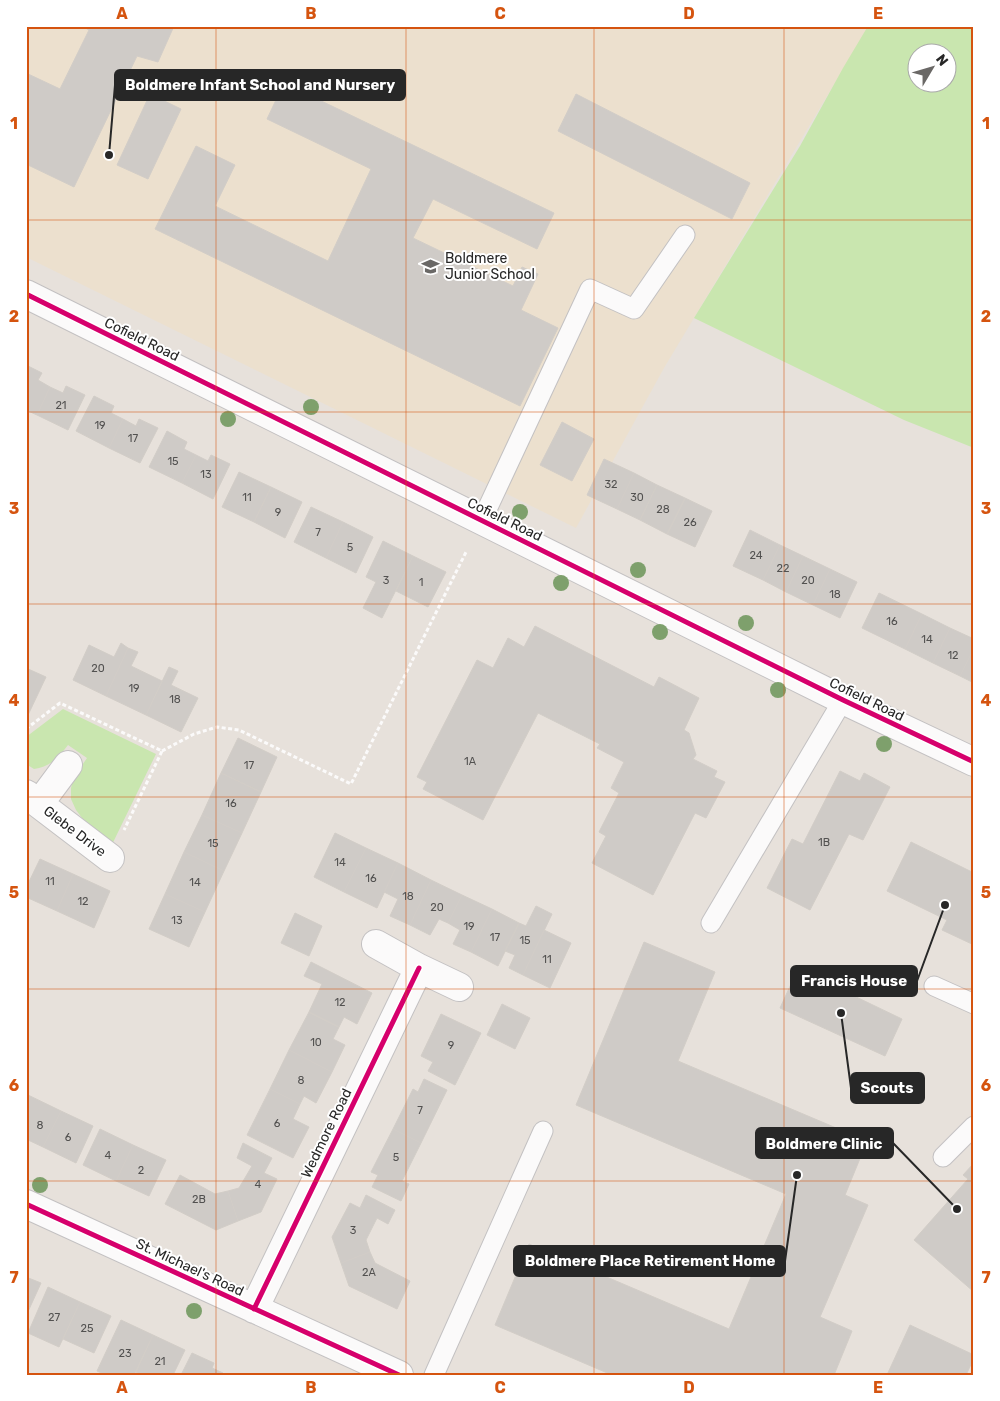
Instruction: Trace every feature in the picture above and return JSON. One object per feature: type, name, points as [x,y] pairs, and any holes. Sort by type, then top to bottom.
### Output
[{"type":"street","name":"Cofield Road","points":[[26,294],[844,700],[974,762]]},
{"type":"street","name":"Glebe Drive","points":[[68,765],[33,799],[110,858]]},
{"type":"street","points":[[376,944],[419,968],[459,987]]},
{"type":"street","name":"Wedmore Road","points":[[254,1309],[419,968]]},
{"type":"street","name":"St. Michael's Road","points":[[26,1204],[399,1375]]},
{"type":"lane","points":[[482,520],[590,289],[634,309],[685,235]]},
{"type":"lane","points":[[711,923],[844,700]]},
{"type":"lane","points":[[934,986],[974,1004]]},
{"type":"lane","points":[[942,1157],[974,1126]]},
{"type":"lane","points":[[434,1375],[543,1132]]},
{"type":"path","points":[[110,858],[162,751],[194,734],[217,728],[239,730],[351,784],[482,520]]},
{"type":"path","points":[[26,729],[60,703],[162,751]]},
{"type":"shaded area","name":"Boldmere Junior School","points":[[26,26],[869,26],[664,368],[576,528],[26,257]]},
{"type":"green space","points":[[868,26],[974,26],[974,448],[904,420],[694,318],[800,146]]},
{"type":"green space","points":[[63,709],[156,754],[104,861],[96,830],[82,818],[71,799],[74,777],[87,758],[68,745],[58,757],[45,766],[34,769],[26,764],[26,737]]},
{"type":"building","points":[[82,26],[174,26],[158,62],[137,56],[74,187],[26,164],[26,73],[60,89],[89,30]]},
{"type":"building","points":[[284,83],[554,213],[537,249],[433,199],[413,238],[513,286],[522,267],[538,274],[521,310],[558,328],[520,406],[155,229],[196,146],[235,165],[215,206],[328,261],[371,169],[267,119]]},
{"type":"building","points":[[150,94],[181,109],[148,179],[117,165]]},
{"type":"building","points":[[576,94],[750,183],[732,219],[558,131]]},
{"type":"building","points":[[26,365],[42,373],[38,380],[50,387],[37,415],[26,410]]},
{"type":"building","points":[[66,386],[85,395],[68,430],[37,415],[50,387],[63,393]]},
{"type":"building","points":[[94,396],[114,406],[111,413],[123,419],[109,448],[76,431]]},
{"type":"building","points":[[123,419],[136,426],[139,419],[158,428],[140,463],[109,448]]},
{"type":"building","points":[[562,422],[594,439],[572,481],[540,465]]},
{"type":"building","points":[[167,431],[187,442],[184,449],[196,455],[182,483],[149,467]]},
{"type":"building","points":[[196,455],[208,461],[211,455],[230,464],[213,499],[182,483]]},
{"type":"building","points":[[604,459],[634,473],[617,509],[587,495]]},
{"type":"building","points":[[239,472],[271,487],[254,522],[222,507]]},
{"type":"building","points":[[634,473],[657,485],[640,520],[617,509]]},
{"type":"building","points":[[657,485],[685,498],[667,534],[640,520]]},
{"type":"building","points":[[271,487],[302,502],[285,538],[254,522]]},
{"type":"building","points":[[685,498],[712,511],[695,547],[667,534]]},
{"type":"building","points":[[311,507],[343,522],[326,558],[294,542]]},
{"type":"building","points":[[343,522],[373,537],[356,573],[326,558]]},
{"type":"building","points":[[750,530],[780,545],[763,580],[733,566]]},
{"type":"building","points":[[383,541],[413,556],[382,618],[363,608],[376,582],[366,577]]},
{"type":"building","points":[[780,545],[803,556],[786,592],[763,580]]},
{"type":"building","points":[[413,556],[446,572],[428,607],[396,591]]},
{"type":"building","points":[[803,556],[830,569],[813,605],[786,592]]},
{"type":"building","points":[[830,569],[857,582],[840,618],[813,605]]},
{"type":"building","points":[[879,593],[922,614],[905,649],[862,628]]},
{"type":"building","points":[[922,614],[950,628],[933,663],[905,649]]},
{"type":"building","points":[[535,626],[654,687],[659,677],[699,698],[684,730],[689,733],[696,755],[693,759],[717,771],[714,777],[725,782],[706,818],[695,813],[653,895],[592,863],[606,836],[599,832],[619,793],[611,788],[624,762],[597,748],[600,744],[538,713],[483,820],[423,789],[427,782],[417,777],[477,660],[493,668],[508,638],[524,647]]},
{"type":"building","points":[[950,628],[974,639],[974,648],[960,676],[933,663]]},
{"type":"building","points":[[121,643],[128,648],[106,696],[73,680],[89,645],[114,657]]},
{"type":"building","points":[[128,648],[138,652],[131,666],[162,681],[146,715],[106,696]]},
{"type":"building","points":[[974,648],[974,683],[960,676]]},
{"type":"building","points":[[169,667],[178,671],[171,685],[198,698],[181,732],[146,715]]},
{"type":"building","points":[[26,668],[46,677],[28,715],[26,714]]},
{"type":"building","points":[[238,738],[277,757],[261,792],[221,773]]},
{"type":"building","points":[[840,771],[860,781],[864,773],[890,787],[863,840],[849,834],[810,910],[767,888],[792,839],[803,844]]},
{"type":"building","points":[[221,773],[261,792],[242,833],[202,815]]},
{"type":"building","points":[[202,815],[242,833],[224,871],[184,852]]},
{"type":"building","points":[[335,833],[366,848],[344,892],[314,877]]},
{"type":"building","points":[[911,842],[974,873],[974,945],[942,930],[947,920],[887,891]]},
{"type":"building","points":[[366,848],[398,863],[377,908],[344,892]]},
{"type":"building","points":[[184,852],[224,871],[205,912],[165,894]]},
{"type":"building","points":[[40,859],[73,874],[57,911],[26,897],[26,888]]},
{"type":"building","points":[[398,863],[431,880],[410,925],[390,916],[398,899],[384,892]]},
{"type":"building","points":[[73,874],[110,891],[94,928],[57,911]]},
{"type":"building","points":[[431,880],[462,895],[448,923],[439,919],[430,935],[410,925]]},
{"type":"building","points":[[165,894],[205,912],[189,947],[149,929]]},
{"type":"building","points":[[462,895],[492,909],[471,952],[453,944],[460,930],[448,923]]},
{"type":"building","points":[[536,906],[552,914],[523,975],[509,968],[515,955],[505,951],[519,923],[526,926]]},
{"type":"building","points":[[492,909],[519,923],[498,966],[471,952]]},
{"type":"building","points":[[295,913],[322,926],[309,956],[281,943]]},
{"type":"building","points":[[544,930],[571,943],[550,988],[523,975]]},
{"type":"building","points":[[644,942],[715,972],[678,1061],[848,1133],[842,1147],[861,1156],[845,1195],[868,1205],[820,1317],[852,1331],[834,1375],[612,1375],[495,1325],[529,1244],[729,1329],[786,1194],[576,1105]]},
{"type":"building","points":[[311,962],[372,993],[357,1024],[344,1017],[339,1027],[309,1012],[322,984],[304,976]]},
{"type":"building","points":[[798,969],[902,1019],[885,1056],[780,1008]]},
{"type":"building","points":[[502,1004],[530,1018],[515,1049],[487,1035]]},
{"type":"building","points":[[309,1012],[339,1027],[333,1039],[345,1045],[332,1072],[289,1050]]},
{"type":"building","points":[[441,1014],[481,1033],[455,1085],[428,1071],[433,1062],[421,1056]]},
{"type":"building","points":[[289,1050],[332,1072],[316,1103],[304,1096],[300,1104],[270,1089]]},
{"type":"building","points":[[424,1079],[447,1090],[421,1143],[393,1129],[413,1089],[418,1092]]},
{"type":"building","points":[[270,1089],[300,1104],[293,1119],[309,1127],[293,1158],[247,1135]]},
{"type":"building","points":[[28,1095],[61,1111],[43,1147],[26,1139],[26,1098]]},
{"type":"building","points":[[61,1111],[93,1126],[76,1163],[43,1147]]},
{"type":"building","points":[[100,1129],[133,1145],[116,1181],[83,1165]]},
{"type":"building","points":[[393,1129],[421,1143],[402,1181],[409,1184],[401,1201],[372,1187],[378,1175],[371,1172]]},
{"type":"building","points":[[243,1143],[272,1158],[264,1173],[277,1179],[261,1212],[238,1221],[228,1191],[239,1188],[252,1166],[237,1158]]},
{"type":"building","points":[[133,1145],[166,1160],[149,1196],[116,1181]]},
{"type":"building","points":[[974,1163],[974,1292],[914,1240],[968,1179],[963,1175]]},
{"type":"building","points":[[180,1175],[215,1194],[228,1191],[238,1221],[216,1230],[165,1204]]},
{"type":"building","points":[[366,1195],[395,1210],[388,1224],[377,1218],[366,1240],[370,1252],[341,1263],[332,1237],[350,1203],[360,1208]]},
{"type":"building","points":[[370,1252],[375,1263],[410,1281],[397,1309],[349,1286],[341,1263]]},
{"type":"building","points":[[26,1277],[41,1283],[26,1316]]},
{"type":"building","points":[[48,1287],[80,1302],[59,1347],[28,1333]]},
{"type":"building","points":[[80,1302],[111,1316],[94,1353],[63,1339]]},
{"type":"building","points":[[121,1320],[153,1335],[134,1375],[106,1375],[97,1371]]},
{"type":"building","points":[[910,1325],[974,1355],[966,1375],[887,1375]]},
{"type":"building","points":[[153,1335],[185,1350],[173,1375],[141,1375],[136,1372]]},
{"type":"building","points":[[192,1353],[214,1363],[212,1368],[223,1373],[222,1375],[181,1375]]},
{"type":"cycle path","points":[[26,294],[843,700],[974,762]]},
{"type":"cycle path","points":[[254,1309],[419,968]]},
{"type":"cycle path","points":[[26,1204],[399,1375]]},
{"type":"place","name":"Boldmere Infant School and Nursery","points":[[109,155]]},
{"type":"place","name":"Boldmere Junior School","points":[[431,266]]},
{"type":"place","name":"Francis House","points":[[945,905]]},
{"type":"place","name":"Scouts","points":[[841,1013]]},
{"type":"place","name":"Boldmere Place Retirement Home","points":[[797,1175]]},
{"type":"place","name":"Boldmere Clinic","points":[[957,1209]]}]
